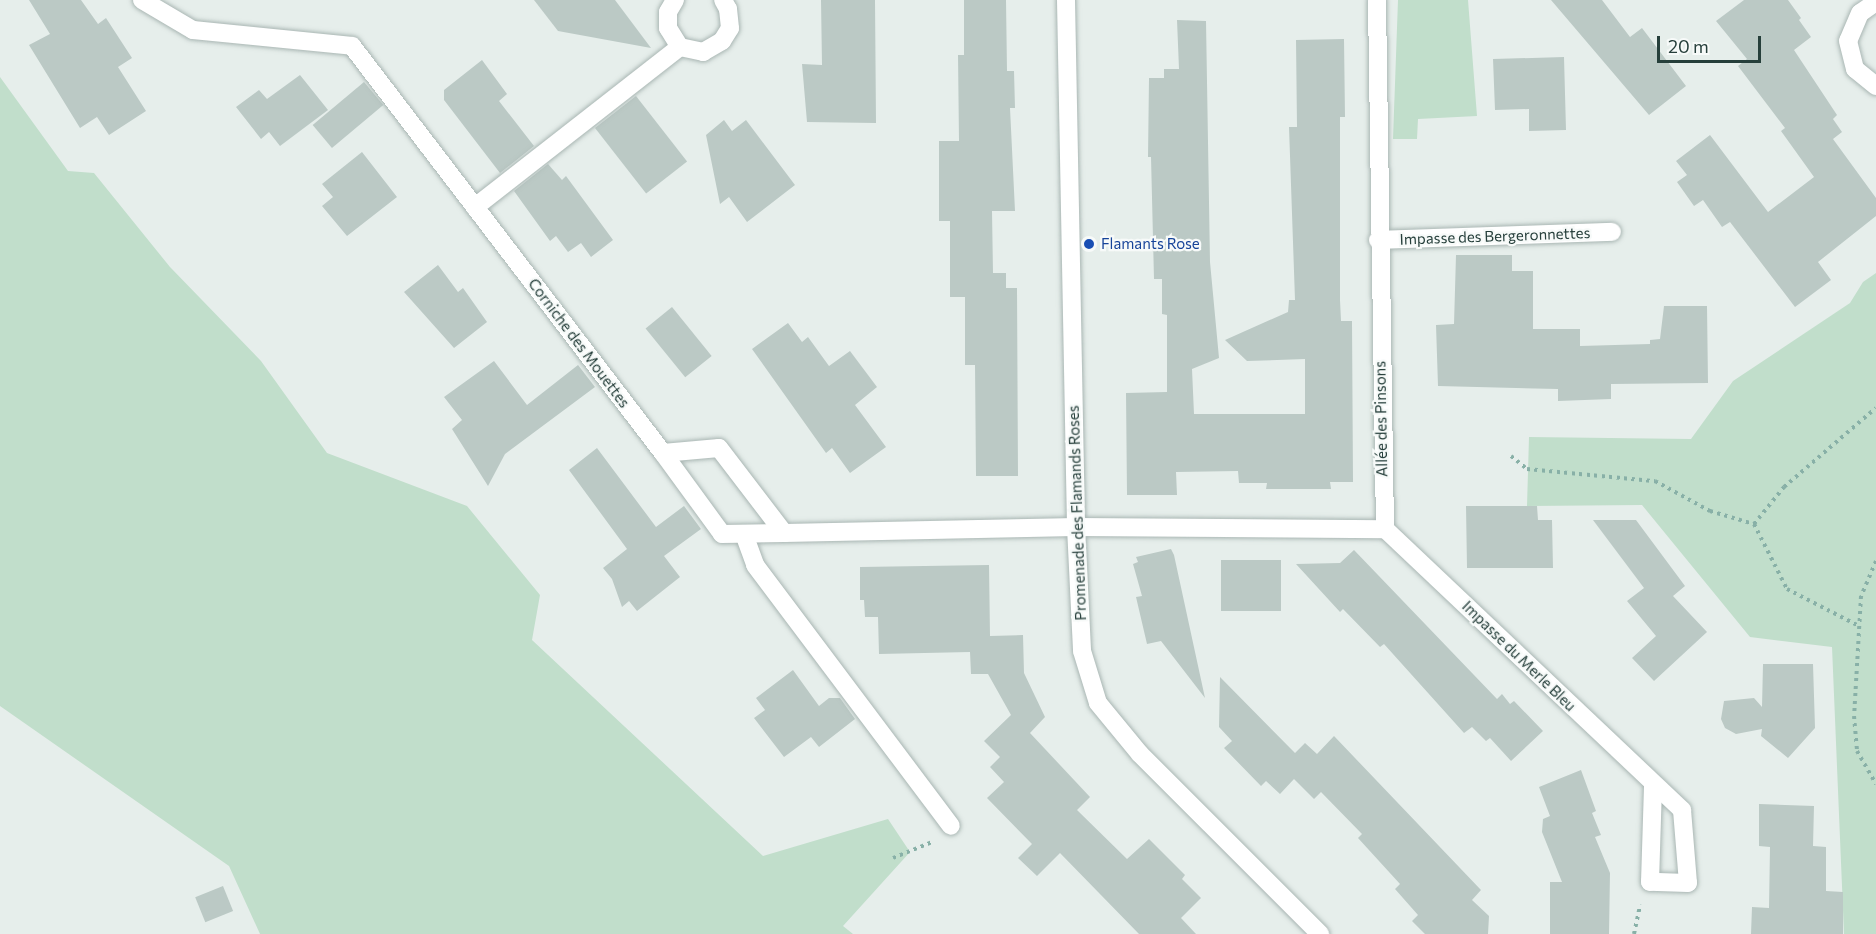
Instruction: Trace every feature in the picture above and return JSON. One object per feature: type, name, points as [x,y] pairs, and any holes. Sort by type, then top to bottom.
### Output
[{"type":"street","name":"Corniche des Mouettes","points":[[142,0],[193,30],[352,46],[663,453],[722,534],[744,534]]},
{"type":"street","points":[[675,0],[667,20],[680,47]]},
{"type":"street","name":"Promenade des Flamands Roses","points":[[1066,0],[1076,527],[1082,651],[1098,703],[1140,754],[1320,934]]},
{"type":"street","name":"Allée des Pinsons","points":[[1377,0],[1378,240],[1385,529]]},
{"type":"street","points":[[680,47],[703,52],[722,41],[730,28],[726,1]]},
{"type":"street","points":[[1876,2],[1855,6],[1849,55],[1855,69],[1876,86]]},
{"type":"street","points":[[475,207],[680,47]]},
{"type":"street","name":"Impasse des Bergeronnettes","points":[[1378,240],[1612,232]]},
{"type":"street","points":[[663,453],[719,448],[784,534]]},
{"type":"street","points":[[951,826],[755,566],[744,534],[1076,527],[1385,529]]},
{"type":"street","name":"Impasse du Merle Bleu","points":[[1385,529],[1682,810],[1688,883],[1650,882],[1653,784]]},
{"type":"path","points":[[1754,524],[1784,488],[1876,408]]},
{"type":"path","points":[[1511,456],[1527,469],[1655,481],[1710,511],[1754,524],[1787,589],[1857,625]]},
{"type":"path","points":[[1876,561],[1861,596],[1857,625],[1854,716],[1857,750],[1876,784]]},
{"type":"path","points":[[893,858],[925,848],[951,826]]},
{"type":"green space","points":[[1398,0],[1468,0],[1477,116],[1418,119],[1417,139],[1393,139]]},
{"type":"green space","points":[[0,77],[68,171],[94,173],[170,267],[261,361],[327,453],[467,506],[540,595],[532,640],[763,856],[888,819],[910,852],[843,926],[853,934],[260,934],[229,866],[0,706]]},
{"type":"green space","points":[[1876,273],[1876,934],[1844,934],[1832,647],[1750,637],[1642,505],[1527,506],[1529,437],[1691,439],[1733,381],[1850,303],[1863,282]]},
{"type":"building","points":[[29,0],[81,0],[98,24],[106,18],[132,58],[118,67],[146,111],[109,135],[97,117],[80,128],[29,45],[50,34]]},
{"type":"building","points":[[534,0],[615,0],[651,48],[558,31]]},
{"type":"building","points":[[821,0],[875,0],[876,123],[807,122],[802,64],[822,65]]},
{"type":"building","points":[[964,0],[1006,0],[1007,71],[1014,71],[1015,108],[1010,108],[1015,211],[992,211],[993,273],[1006,273],[1006,288],[1017,288],[1018,476],[976,476],[975,365],[965,365],[965,297],[950,297],[950,221],[939,221],[939,141],[959,141],[958,55],[964,55]]},
{"type":"building","points":[[1551,0],[1602,0],[1630,37],[1642,28],[1686,86],[1649,115]]},
{"type":"building","points":[[1744,0],[1788,0],[1801,18],[1799,20],[1811,37],[1794,50],[1837,115],[1833,119],[1842,132],[1833,139],[1876,198],[1876,216],[1818,262],[1831,280],[1795,307],[1730,222],[1722,227],[1703,200],[1694,206],[1677,182],[1687,175],[1676,161],[1710,135],[1768,212],[1814,177],[1781,131],[1785,128],[1738,66],[1747,59],[1716,21]]},
{"type":"building","points":[[1177,20],[1206,21],[1210,262],[1219,358],[1192,369],[1194,414],[1305,414],[1305,359],[1247,361],[1225,340],[1288,312],[1289,300],[1295,300],[1289,127],[1297,127],[1296,40],[1344,39],[1345,117],[1340,117],[1340,300],[1341,321],[1352,321],[1353,482],[1330,482],[1331,489],[1266,489],[1267,483],[1239,483],[1238,471],[1176,472],[1177,495],[1127,495],[1126,393],[1167,392],[1167,315],[1162,314],[1162,279],[1154,279],[1151,157],[1148,157],[1149,78],[1164,78],[1164,69],[1179,69]]},
{"type":"building","points":[[1564,57],[1566,130],[1529,131],[1529,109],[1495,110],[1493,59]]},
{"type":"building","points":[[482,60],[507,94],[499,101],[534,146],[500,173],[444,100],[444,90]]},
{"type":"building","points":[[300,75],[328,110],[280,146],[269,132],[261,139],[236,107],[259,90],[267,99]]},
{"type":"building","points":[[364,82],[383,105],[332,148],[313,125]]},
{"type":"building","points":[[636,96],[687,161],[646,193],[595,128]]},
{"type":"building","points":[[724,120],[732,131],[746,120],[795,185],[747,222],[729,197],[720,204],[706,135]]},
{"type":"building","points":[[362,152],[397,197],[347,236],[322,206],[333,197],[322,184]]},
{"type":"building","points":[[548,164],[562,180],[566,176],[613,240],[591,257],[581,243],[568,252],[556,236],[550,241],[514,191]]},
{"type":"building","points":[[1456,255],[1512,255],[1512,271],[1533,271],[1533,329],[1580,329],[1580,346],[1650,344],[1650,340],[1660,339],[1664,306],[1707,306],[1708,383],[1611,384],[1611,399],[1558,401],[1558,389],[1438,386],[1436,325],[1454,324]]},
{"type":"building","points":[[438,265],[458,292],[463,288],[487,322],[454,348],[404,292]]},
{"type":"building","points":[[672,307],[712,356],[685,377],[646,328]]},
{"type":"building","points":[[788,323],[802,342],[808,337],[829,366],[850,351],[877,387],[855,405],[886,447],[850,473],[832,448],[826,453],[752,349]]},
{"type":"building","points":[[494,361],[527,405],[578,365],[595,387],[505,454],[488,486],[452,429],[462,420],[444,397]]},
{"type":"building","points":[[597,448],[656,527],[684,506],[701,529],[664,556],[680,577],[637,611],[629,601],[622,607],[612,579],[603,568],[627,549],[569,470]]},
{"type":"building","points":[[1466,506],[1537,506],[1538,520],[1552,520],[1553,568],[1467,568]]},
{"type":"building","points":[[1593,520],[1636,520],[1685,586],[1673,596],[1707,632],[1654,681],[1632,658],[1656,636],[1627,601],[1644,588]]},
{"type":"building","points":[[1171,549],[1205,698],[1161,641],[1147,644],[1136,597],[1142,596],[1133,564],[1138,562],[1136,557]]},
{"type":"building","points":[[1354,550],[1497,699],[1502,694],[1510,704],[1514,701],[1543,731],[1511,761],[1490,738],[1486,741],[1472,727],[1464,733],[1384,644],[1380,647],[1343,609],[1340,612],[1296,564],[1340,563]]},
{"type":"building","points":[[1221,560],[1281,560],[1281,611],[1221,611]]},
{"type":"building","points":[[989,565],[990,636],[1023,635],[1024,673],[1045,717],[1030,733],[1090,797],[1077,810],[1127,859],[1149,839],[1185,875],[1182,879],[1201,898],[1181,918],[1196,934],[1139,934],[1060,853],[1037,876],[1018,858],[1032,844],[987,798],[1004,782],[990,767],[1000,757],[984,741],[1011,715],[988,674],[971,674],[970,652],[879,654],[878,617],[865,617],[864,600],[860,600],[860,567]]},
{"type":"building","points":[[1763,664],[1813,664],[1815,728],[1788,758],[1761,736],[1762,729],[1736,734],[1725,728],[1721,719],[1724,701],[1754,698],[1762,707]]},
{"type":"building","points":[[793,670],[819,706],[829,698],[840,698],[855,719],[819,747],[811,737],[784,757],[754,718],[765,710],[756,698]]},
{"type":"building","points":[[1220,677],[1295,753],[1305,743],[1317,754],[1334,736],[1481,890],[1472,900],[1489,916],[1488,934],[1425,934],[1412,921],[1418,915],[1395,889],[1400,884],[1358,838],[1362,834],[1321,792],[1314,799],[1294,779],[1280,794],[1266,781],[1261,786],[1224,748],[1232,741],[1219,727]]},
{"type":"building","points":[[1581,770],[1596,811],[1592,813],[1601,835],[1595,837],[1610,873],[1609,934],[1550,934],[1550,882],[1562,882],[1542,832],[1543,819],[1550,816],[1539,787]]},
{"type":"building","points":[[1759,804],[1814,806],[1813,846],[1826,847],[1826,891],[1843,892],[1843,934],[1751,934],[1752,907],[1769,908],[1770,847],[1759,846]]},
{"type":"building","points":[[223,886],[233,911],[205,922],[195,897]]},
{"type":"place","name":"Flamants Rose","points":[[1089,244]]}]
